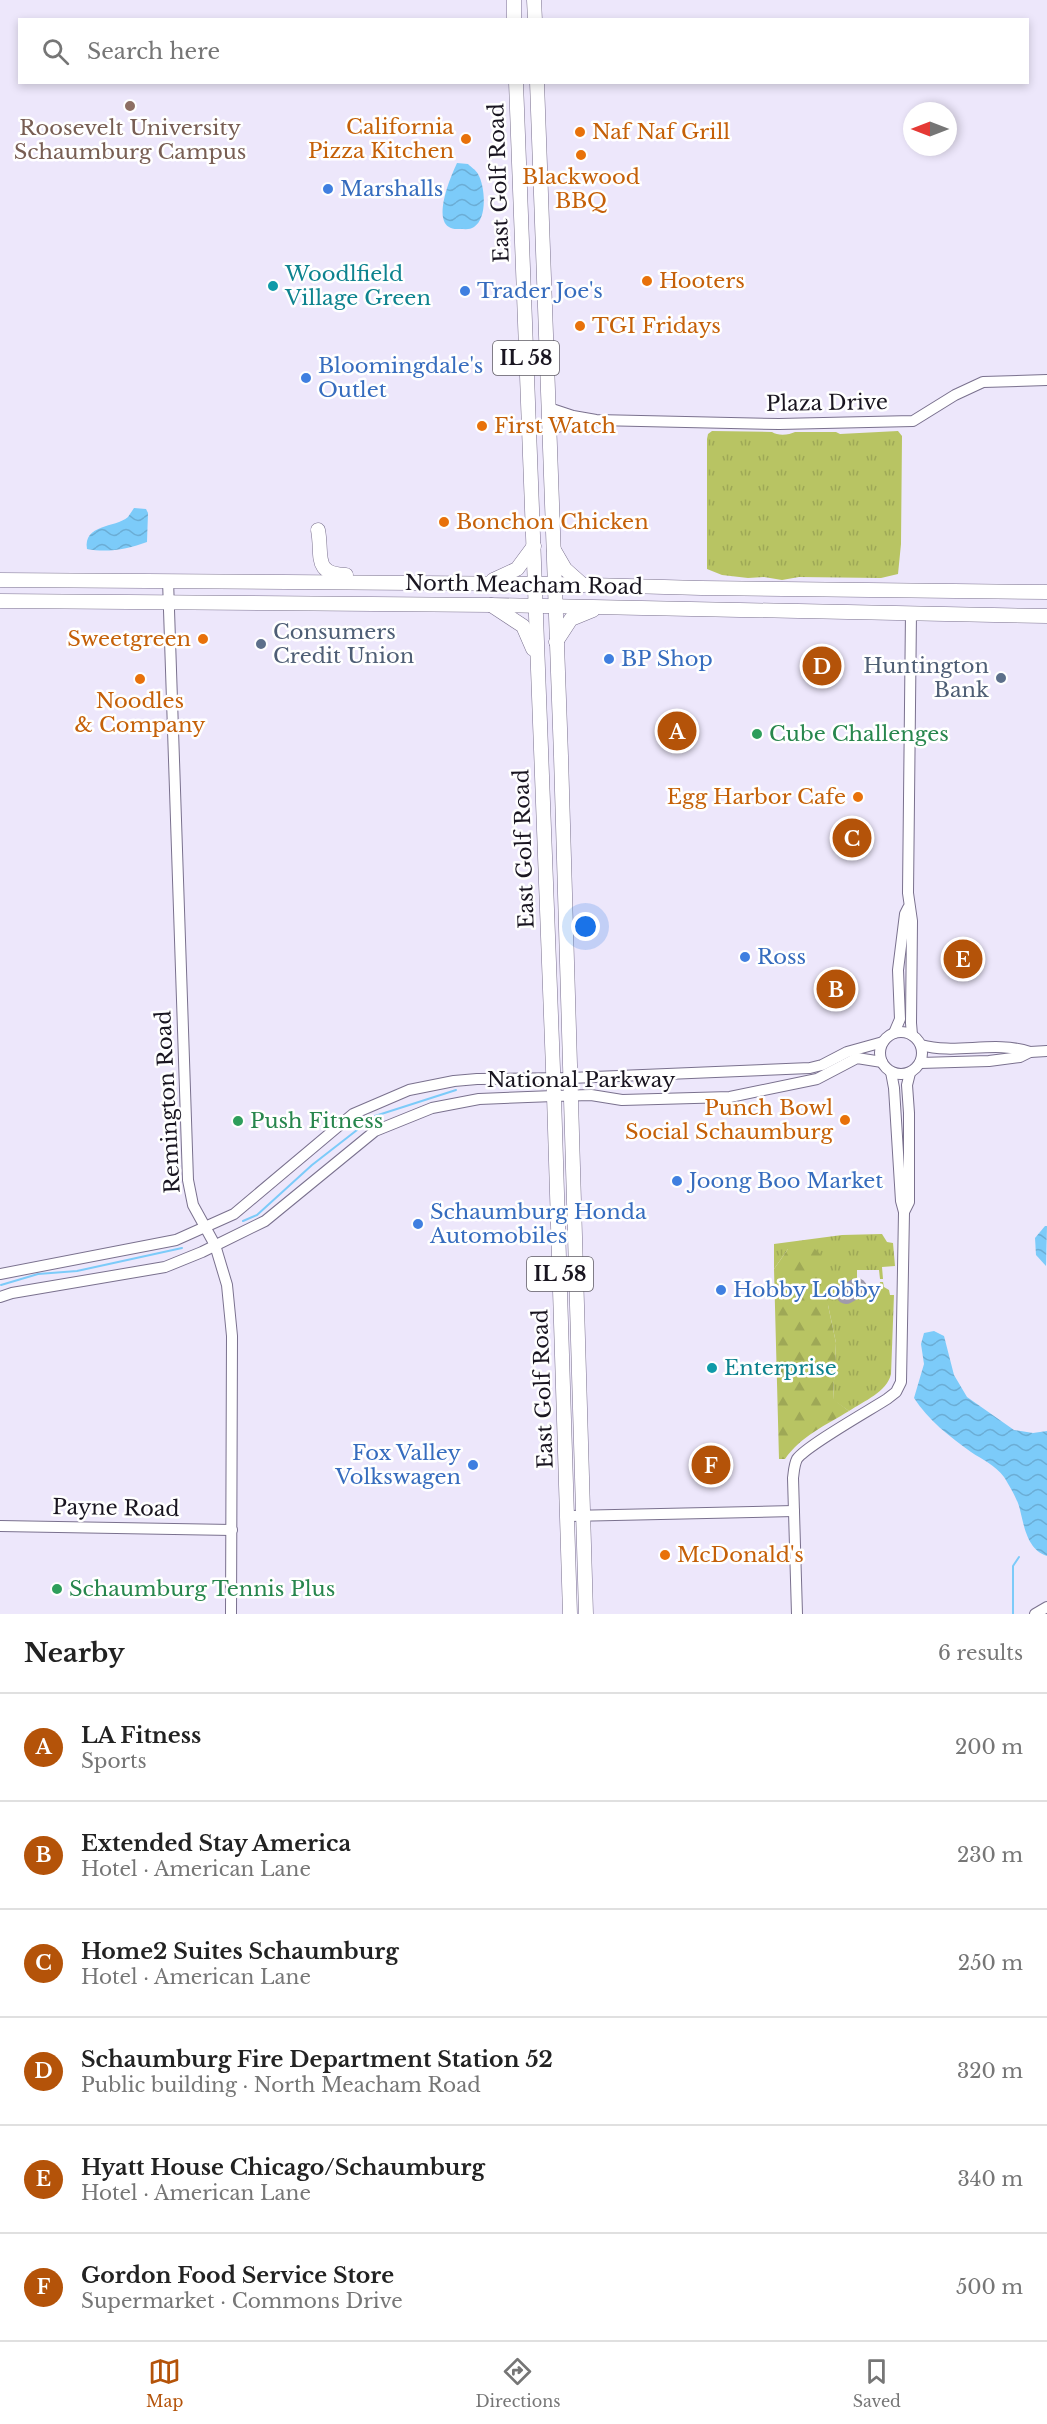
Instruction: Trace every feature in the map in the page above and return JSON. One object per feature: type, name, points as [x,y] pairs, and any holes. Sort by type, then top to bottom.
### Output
[{"type":"main road","points":[[514,0],[514,18]]},
{"type":"main road","points":[[534,0],[535,18]]},
{"type":"main road","name":"East Golf Road","points":[[516,84],[554,1077],[569,1516],[570,1614]]},
{"type":"main road","name":"East Golf Road","points":[[537,84],[554,549],[586,1614]]},
{"type":"main road","points":[[295,582],[315,564],[318,530],[321,561],[327,572],[333,575],[399,576],[412,583]]},
{"type":"main road","points":[[483,583],[512,573],[534,546]]},
{"type":"main road","points":[[554,549],[565,568],[583,585]]},
{"type":"main road","name":"North Meacham Road","points":[[0,580],[483,583],[1047,592]]},
{"type":"main road","name":"North Meacham Road","points":[[0,601],[607,606],[1047,616]]},
{"type":"main road","points":[[491,605],[523,626],[531,641],[538,673]]},
{"type":"main road","points":[[556,642],[571,619],[607,606]]},
{"type":"street","name":"Plaza Drive","points":[[549,408],[573,417],[596,420],[779,424],[913,421],[971,386],[983,382],[1047,380]]},
{"type":"street","name":"Plaza Drive","points":[[550,429],[560,425],[596,420]]},
{"type":"street","name":"Remington Road","points":[[168,580],[188,1180],[193,1205],[215,1245],[227,1285],[232,1336],[231,1614]]},
{"type":"street","points":[[911,612],[908,907],[912,921],[912,1035]]},
{"type":"street","points":[[908,907],[905,914],[898,970],[900,1019],[894,1033],[883,1042],[881,1048],[882,1062],[891,1072],[910,1073]]},
{"type":"street","points":[[894,1033],[912,1035],[921,1045],[935,1049],[982,1046],[1018,1048],[1030,1052],[1047,1051]]},
{"type":"street","name":"National Parkway","points":[[0,1274],[176,1240],[204,1228],[234,1214],[353,1114],[409,1090],[454,1081],[810,1068],[822,1065],[847,1052],[883,1042]]},
{"type":"street","points":[[904,1212],[909,1202],[907,1085],[910,1073],[920,1063],[921,1045]]},
{"type":"street","points":[[920,1063],[989,1061],[1020,1057],[1030,1052]]},
{"type":"street","name":"National Parkway","points":[[0,1297],[165,1267],[202,1252],[265,1221],[375,1131],[432,1108],[479,1100],[554,1096],[591,1095],[622,1100],[730,1097],[817,1079],[857,1058],[882,1062]]},
{"type":"street","points":[[797,1614],[794,1466],[797,1459],[887,1399],[896,1392],[901,1382],[904,1212],[901,1201],[891,1072]]},
{"type":"street","points":[[569,1516],[794,1511]]},
{"type":"street","name":"Payne Road","points":[[0,1526],[232,1530]]},
{"type":"green space","points":[[712,431],[772,432],[783,435],[795,432],[836,432],[840,434],[898,431],[902,436],[901,544],[898,574],[881,578],[799,577],[782,580],[722,575],[707,569],[707,439],[708,434]]},
{"type":"green space","points":[[882,1234],[887,1242],[893,1243],[895,1266],[882,1267],[883,1279],[880,1279],[879,1270],[857,1270],[857,1287],[846,1293],[846,1290],[843,1290],[842,1297],[846,1298],[846,1295],[857,1289],[857,1293],[879,1293],[880,1282],[883,1282],[890,1295],[894,1295],[891,1374],[880,1391],[849,1411],[833,1400],[836,1343],[828,1305],[788,1249],[774,1269],[774,1244],[842,1235]]},
{"type":"green space","points":[[799,1242],[814,1248],[825,1259],[828,1305],[836,1343],[833,1399],[849,1411],[806,1437],[785,1459],[779,1459],[774,1269],[788,1249]]},
{"type":"water","points":[[457,163],[468,164],[475,170],[482,186],[484,202],[482,217],[474,227],[469,229],[450,228],[445,222],[443,213],[446,191]]},
{"type":"water","points":[[134,508],[146,509],[148,513],[147,542],[118,550],[87,549],[90,535],[101,528],[122,521]]},
{"type":"water","points":[[1047,1226],[1046,1266],[1036,1255],[1035,1238]]},
{"type":"water","points":[[934,1331],[944,1336],[954,1375],[967,1397],[1014,1430],[1033,1433],[1047,1431],[1047,1556],[1040,1553],[1030,1542],[1018,1502],[1004,1477],[993,1466],[940,1428],[914,1398],[924,1364],[921,1344],[924,1333]]},
{"type":"waterway","points":[[243,1221],[257,1215],[312,1165],[375,1116],[456,1090]]},
{"type":"waterway","points":[[1,1285],[38,1274],[77,1271],[182,1248]]},
{"type":"waterway","points":[[1013,1614],[1013,1566],[1019,1557]]},
{"type":"taxiway","points":[[846,1294],[857,1288]]},
{"type":"place","name":"Roosevelt University Schaumburg Campus","points":[[130,106]]},
{"type":"place","name":"Naf Naf Grill","points":[[580,132]]},
{"type":"place","name":"California Pizza Kitchen","points":[[466,139]]},
{"type":"place","name":"Blackwood BBQ","points":[[581,155]]},
{"type":"place","name":"Marshalls","points":[[328,189]]},
{"type":"place","name":"Hooters","points":[[647,281]]},
{"type":"place","name":"Woodlfield Village Green","points":[[273,286]]},
{"type":"place","name":"Trader Joe's","points":[[465,291]]},
{"type":"place","name":"TGI Fridays","points":[[580,326]]},
{"type":"place","name":"Bloomingdale's Outlet","points":[[306,378]]},
{"type":"place","name":"First Watch","points":[[482,426]]},
{"type":"place","name":"Bonchon Chicken","points":[[444,522]]},
{"type":"place","name":"Sweetgreen","points":[[203,639]]},
{"type":"place","name":"Consumers Credit Union","points":[[261,644]]},
{"type":"place","name":"BP Shop","points":[[609,659]]},
{"type":"place","name":"Schaumburg Fire Department Station 52","points":[[822,666]]},
{"type":"place","name":"Huntington Bank","points":[[1001,678]]},
{"type":"place","name":"Noodles & Company","points":[[140,679]]},
{"type":"place","name":"LA Fitness","points":[[677,731]]},
{"type":"place","name":"Cube Challenges","points":[[757,734]]},
{"type":"place","name":"Egg Harbor Cafe","points":[[858,797]]},
{"type":"place","name":"Home2 Suites Schaumburg","points":[[852,838]]},
{"type":"place","name":"Ross","points":[[745,957]]},
{"type":"place","name":"Hyatt House Chicago/Schaumburg","points":[[963,959]]},
{"type":"place","name":"Extended Stay America","points":[[836,989]]},
{"type":"place","name":"Punch Bowl Social Schaumburg","points":[[845,1120]]},
{"type":"place","name":"Push Fitness","points":[[238,1121]]},
{"type":"place","name":"Joong Boo Market","points":[[677,1181]]},
{"type":"place","name":"Schaumburg Honda Automobiles","points":[[418,1224]]},
{"type":"place","name":"Hobby Lobby","points":[[721,1290]]},
{"type":"place","name":"Enterprise","points":[[712,1368]]},
{"type":"place","name":"Fox Valley Volkswagen","points":[[473,1465]]},
{"type":"place","name":"Gordon Food Service Store","points":[[711,1465]]},
{"type":"place","name":"McDonald's","points":[[665,1555]]},
{"type":"place","name":"Schaumburg Tennis Plus","points":[[57,1589]]}]
